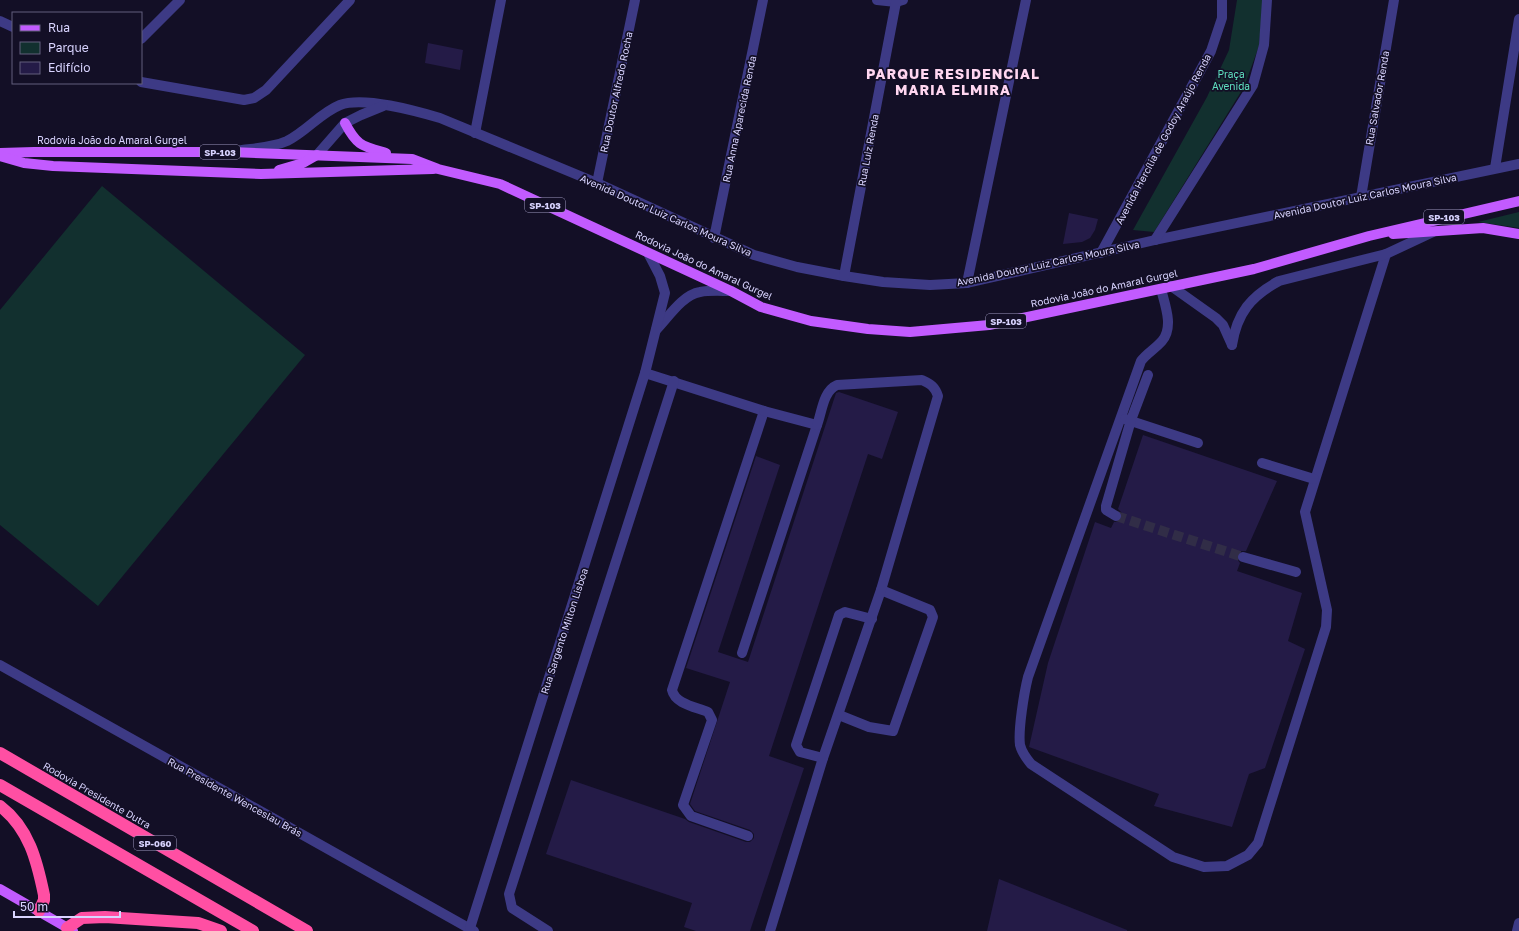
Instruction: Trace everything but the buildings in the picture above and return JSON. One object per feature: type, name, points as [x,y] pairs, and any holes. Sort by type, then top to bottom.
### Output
[{"type":"highway","name":"Rodovia Presidente Dutra","points":[[0,753],[307,931]]},
{"type":"highway","name":"SP-060","points":[[0,785],[252,931]]},
{"type":"highway","points":[[0,806],[8,812],[23,830],[36,858],[44,895],[44,900],[39,911]]},
{"type":"highway","points":[[70,929],[82,918],[105,917],[184,921],[198,923],[221,931]]},
{"type":"main road","points":[[345,123],[353,138],[358,143],[367,148],[399,157]]},
{"type":"main road","name":"Rodovia João do Amaral Gurgel","points":[[0,153],[231,152],[399,157],[412,159],[438,169],[500,184],[731,291],[761,307],[811,321],[868,329],[910,332],[989,325],[1254,269],[1369,236],[1448,216],[1519,201]]},
{"type":"main road","points":[[261,174],[303,163],[317,155]]},
{"type":"main road","name":"Rodovia João do Amaral Gurgel","points":[[0,156],[24,163],[53,166],[261,174],[438,169]]},
{"type":"main road","name":"Rodovia João do Amaral Gurgel","points":[[1369,236],[1483,228],[1519,234]]},
{"type":"main road","points":[[0,889],[70,929]]},
{"type":"street","points":[[142,38],[180,0]]},
{"type":"street","points":[[142,82],[244,100],[254,98],[266,90],[350,0]]},
{"type":"street","points":[[475,132],[501,0]]},
{"type":"street","name":"Rua Doutor Alfredo Rocha","points":[[597,183],[636,0]]},
{"type":"street","name":"Rua Anna Aparecida Renda","points":[[714,238],[763,0]]},
{"type":"street","points":[[877,0],[899,1]]},
{"type":"street","points":[[967,283],[1026,0]]},
{"type":"street","name":"Avenida Hercília de Godoy Araújo Renda","points":[[1101,253],[1211,51],[1222,18],[1222,0]]},
{"type":"street","points":[[1154,240],[1253,86],[1264,44],[1267,0]]},
{"type":"street","name":"Rua Salvador Renda","points":[[1361,197],[1394,0]]},
{"type":"street","name":"Rua Luiz Renda","points":[[844,276],[899,1]]},
{"type":"street","points":[[1495,168],[1519,18]]},
{"type":"street","points":[[0,21],[12,27]]},
{"type":"street","name":"Avenida Doutor Luiz Carlos Moura Silva","points":[[231,152],[286,142],[326,112],[342,104],[354,102],[387,105],[440,118],[475,132],[597,183],[714,238],[754,255],[797,267],[844,276],[884,282],[930,285],[967,283],[1154,240],[1519,164]]},
{"type":"street","points":[[317,155],[345,123],[361,114],[387,105]]},
{"type":"street","points":[[1166,287],[1216,318],[1223,325],[1232,345],[1235,327],[1253,298],[1266,288],[1280,281],[1386,254],[1433,232]]},
{"type":"street","name":"Rua Sargento Milton Lisboa","points":[[472,930],[645,372],[665,293],[664,284],[648,252]]},
{"type":"street","points":[[1148,375],[1126,419],[1028,677],[1024,696],[1020,744],[1024,755],[1031,764],[1173,857],[1204,867],[1227,866],[1248,855],[1258,843],[1326,627],[1327,610],[1305,512],[1314,479],[1386,254]]},
{"type":"street","points":[[1116,516],[1106,510],[1106,506],[1141,362],[1147,354],[1163,340],[1169,326],[1166,287]]},
{"type":"street","points":[[655,332],[683,301],[692,295],[700,292],[731,291]]},
{"type":"street","points":[[645,372],[674,380],[764,411],[818,425]]},
{"type":"street","points":[[548,931],[512,908],[509,894],[674,380]]},
{"type":"street","points":[[742,652],[818,425],[827,393],[831,388],[837,385],[922,380],[930,384],[935,389],[938,396],[872,619],[823,758],[770,931]]},
{"type":"street","points":[[748,836],[691,816],[685,811],[683,805],[712,720],[708,712],[678,700],[672,690],[764,411]]},
{"type":"street","points":[[1126,419],[1198,443]]},
{"type":"street","points":[[1262,463],[1314,479]]},
{"type":"street","points":[[1243,557],[1296,572]]},
{"type":"street","points":[[839,715],[869,727],[893,731],[918,662],[933,617],[932,613],[930,610],[881,590]]},
{"type":"street","points":[[823,758],[800,752],[796,745],[839,615],[845,612],[872,619]]},
{"type":"street","name":"Rua Presidente Wenceslau Brás","points":[[0,665],[472,930]]},
{"type":"street","points":[[1517,931],[1519,923]]},
{"type":"green space","name":"Praça Avenida","points":[[1237,0],[1263,0],[1259,46],[1244,87],[1154,232],[1133,230],[1207,97],[1229,50]]},
{"type":"green space","points":[[102,186],[305,355],[98,606],[0,525],[0,310]]},
{"type":"green space","points":[[1519,212],[1519,228],[1478,222]]},
{"type":"tunnel","points":[[1116,516],[1243,557]]},
{"type":"district","name":"PARQUE RESIDENCIAL MARIA ELMIRA","points":[[953,82]]}]
